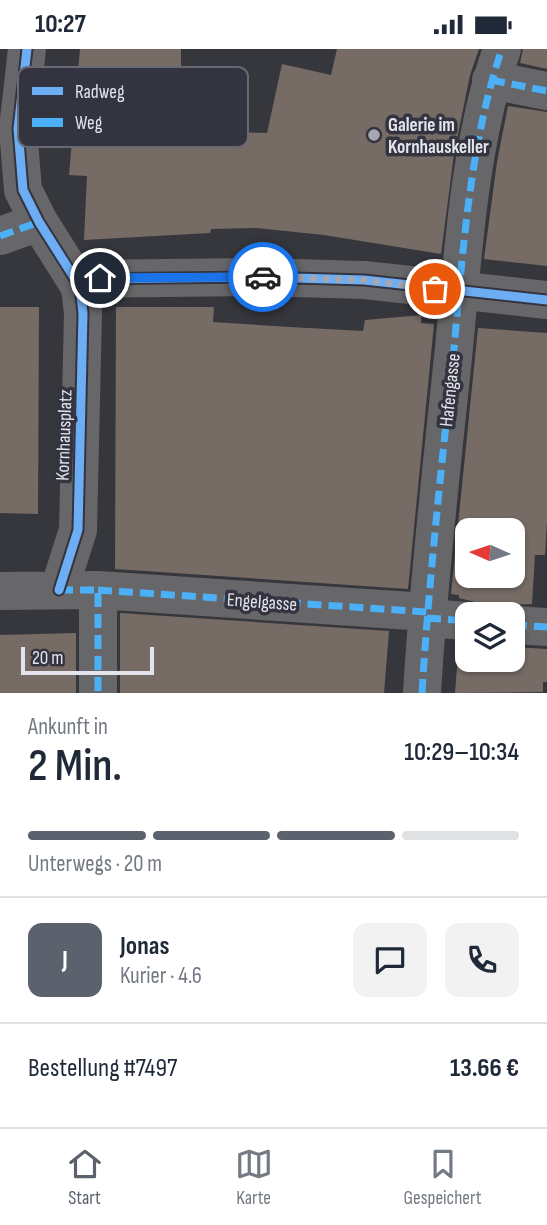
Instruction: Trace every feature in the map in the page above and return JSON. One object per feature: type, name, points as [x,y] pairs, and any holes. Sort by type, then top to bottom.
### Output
[{"type":"street","name":"Kornhausplatz","points":[[25,67],[27,49]]},
{"type":"street","points":[[496,65],[547,90]]},
{"type":"street","name":"Hafengasse","points":[[422,693],[427,615],[459,292],[480,131],[496,65]]},
{"type":"street","name":"Kornhausplatz","points":[[19,147],[23,190],[39,222],[80,288],[83,313],[78,530],[59,590]]},
{"type":"street","points":[[0,236],[39,222]]},
{"type":"street","points":[[75,279],[260,277],[364,280],[547,300]]},
{"type":"street","points":[[0,591],[59,590]]},
{"type":"street","name":"Engelgasse","points":[[59,590],[98,590],[455,619]]},
{"type":"street","points":[[98,590],[98,693]]},
{"type":"street","points":[[525,626],[547,627]]},
{"type":"building","points":[[80,49],[181,49],[181,67],[78,67]]},
{"type":"building","points":[[337,49],[479,49],[470,75],[454,154],[441,254],[324,235],[256,228],[211,229],[210,233],[84,240],[87,176],[69,175],[71,147],[248,147],[248,133],[267,133],[282,64],[331,75]]},
{"type":"building","points":[[523,49],[547,49],[547,69],[520,63]]},
{"type":"building","points":[[508,106],[547,112],[547,266],[484,259],[497,162]]},
{"type":"building","points":[[0,307],[39,307],[38,514],[0,513]]},
{"type":"building","points":[[116,307],[214,307],[213,322],[363,331],[365,320],[422,315],[421,323],[434,324],[408,589],[115,569]]},
{"type":"building","points":[[478,328],[547,333],[547,521],[545,555],[535,555],[532,604],[475,602],[459,598],[459,595],[451,594],[455,555],[455,588],[525,588],[525,518],[459,518]]},
{"type":"building","points":[[120,613],[389,631],[384,693],[120,693]]},
{"type":"building","points":[[76,633],[76,693],[0,693],[0,635]]},
{"type":"building","points":[[525,648],[547,649],[547,682],[543,682],[543,692],[455,693],[457,672],[525,672]]},
{"type":"marked path","points":[[422,693],[436,521],[469,197],[482,121],[502,49]]},
{"type":"marked path","points":[[491,80],[547,91]]},
{"type":"marked path","points":[[0,236],[39,222]]},
{"type":"marked path","points":[[59,590],[98,590],[98,693]]},
{"type":"marked path","points":[[98,590],[427,612]]},
{"type":"marked path","points":[[427,618],[455,620]]},
{"type":"marked path","points":[[525,626],[547,627]]},
{"type":"cycle path","points":[[25,67],[27,49]]},
{"type":"cycle path","points":[[19,147],[23,190],[39,222],[80,288],[83,313],[78,530],[59,590]]},
{"type":"cycle path","points":[[75,279],[260,277],[364,280],[547,300]]},
{"type":"way so far","points":[[263,277],[364,280],[435,289]]},
{"type":"place","name":"Galerie im Kornhauskeller","points":[[374,135]]},
{"type":"route","points":[[100,278],[263,277]]}]
